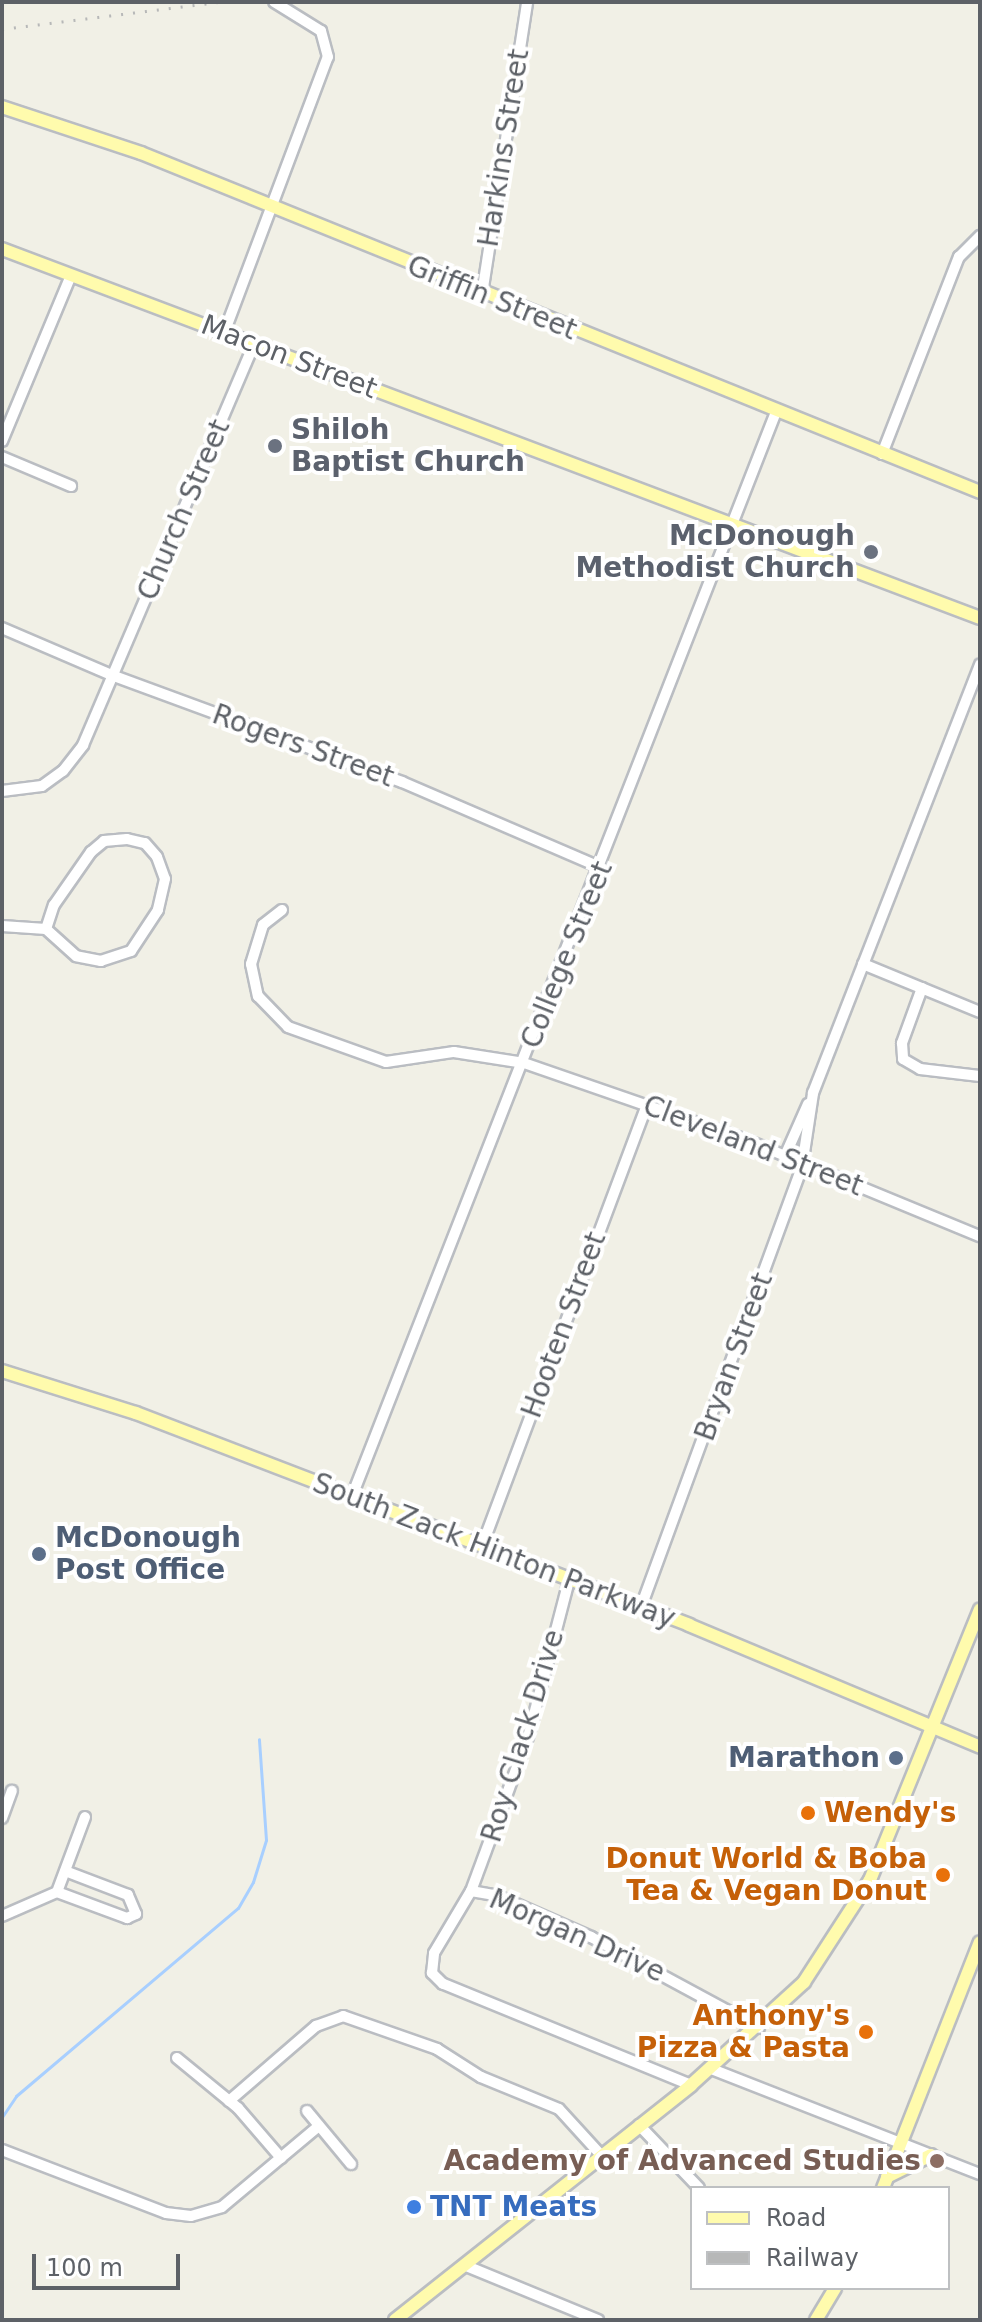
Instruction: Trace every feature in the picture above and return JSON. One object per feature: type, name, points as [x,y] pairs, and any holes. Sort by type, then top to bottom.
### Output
[{"type":"main road","name":"Griffin Street","points":[[2,107],[141,153],[482,294],[980,492]]},
{"type":"main road","name":"Macon Street","points":[[2,249],[980,618]]},
{"type":"main road","name":"South Zack Hinton Parkway","points":[[2,1371],[136,1413],[641,1607],[980,1747]]},
{"type":"main road","points":[[395,2320],[759,2028],[820,1962],[860,1899],[980,1609]]},
{"type":"main road","points":[[885,2183],[980,1942]]},
{"type":"main road","points":[[885,2183],[931,2155]]},
{"type":"main road","points":[[816,2320],[834,2290]]},
{"type":"street","points":[[224,333],[328,51],[321,31],[274,2]]},
{"type":"street","name":"Harkins Street","points":[[482,294],[527,2]]},
{"type":"street","points":[[882,454],[959,257],[980,236]]},
{"type":"street","points":[[2,441],[71,275]]},
{"type":"street","name":"Church Street","points":[[2,791],[42,786],[63,771],[83,745],[254,344]]},
{"type":"street","name":"College Street","points":[[352,1496],[602,868],[776,412]]},
{"type":"street","points":[[2,457],[71,486]]},
{"type":"street","name":"Rogers Street","points":[[2,628],[114,676],[402,782],[602,868]]},
{"type":"street","name":"Bryan Street","points":[[785,1156],[809,1102],[980,664]]},
{"type":"street","points":[[2,926],[46,929],[76,956],[101,961],[131,951],[158,910],[165,879],[157,857],[145,843],[104,841],[70,880],[46,929]]},
{"type":"street","name":"Cleveland Street","points":[[282,910],[263,925],[251,964],[258,996],[288,1027],[386,1062],[454,1052],[524,1063],[647,1104],[785,1156],[802,1166],[980,1236]]},
{"type":"street","points":[[863,964],[980,1012]]},
{"type":"street","points":[[922,988],[902,1043],[903,1059],[920,1069],[980,1076]]},
{"type":"street","name":"Bryan Street","points":[[641,1607],[802,1166],[809,1102]]},
{"type":"street","name":"Hooten Street","points":[[482,1546],[647,1104]]},
{"type":"street","name":"Roy Clack Drive","points":[[471,1891],[529,1734],[569,1580]]},
{"type":"street","points":[[2,1818],[12,1791]]},
{"type":"street","points":[[57,1892],[85,1817]]},
{"type":"street","points":[[2,1916],[57,1892],[127,1918],[136,1915],[128,1895],[65,1871]]},
{"type":"street","name":"Morgan Drive","points":[[691,2085],[443,1984],[432,1973],[434,1953],[471,1891],[498,1896],[591,1937],[759,2028]]},
{"type":"street","points":[[229,2101],[316,2026],[343,2016],[437,2049],[474,2074],[559,2109],[601,2155]]},
{"type":"street","points":[[177,2058],[229,2101],[281,2158]]},
{"type":"street","points":[[709,2068],[980,2174]]},
{"type":"street","points":[[307,2111],[351,2164]]},
{"type":"street","points":[[639,2125],[697,2186]]},
{"type":"street","points":[[2,2150],[184,2216],[222,2207],[319,2126]]},
{"type":"street","points":[[464,2265],[598,2320]]},
{"type":"waterway","points":[[2,2117],[16,2096],[238,1908],[253,1882],[266,1840],[259,1739]]},
{"type":"railway","points":[[2,29],[220,2]]},
{"type":"place","name":"Shiloh Baptist Church","points":[[275,446]]},
{"type":"place","name":"McDonough Methodist Church","points":[[871,552]]},
{"type":"place","name":"McDonough Post Office","points":[[39,1554]]},
{"type":"place","name":"Marathon","points":[[896,1758]]},
{"type":"place","name":"Wendy's","points":[[808,1813]]},
{"type":"place","name":"Donut World & Boba Tea & Vegan Donut","points":[[943,1875]]},
{"type":"place","name":"Anthony's Pizza & Pasta","points":[[866,2032]]},
{"type":"place","name":"Academy of Advanced Studies","points":[[937,2161]]},
{"type":"place","name":"TNT Meats","points":[[414,2207]]}]
